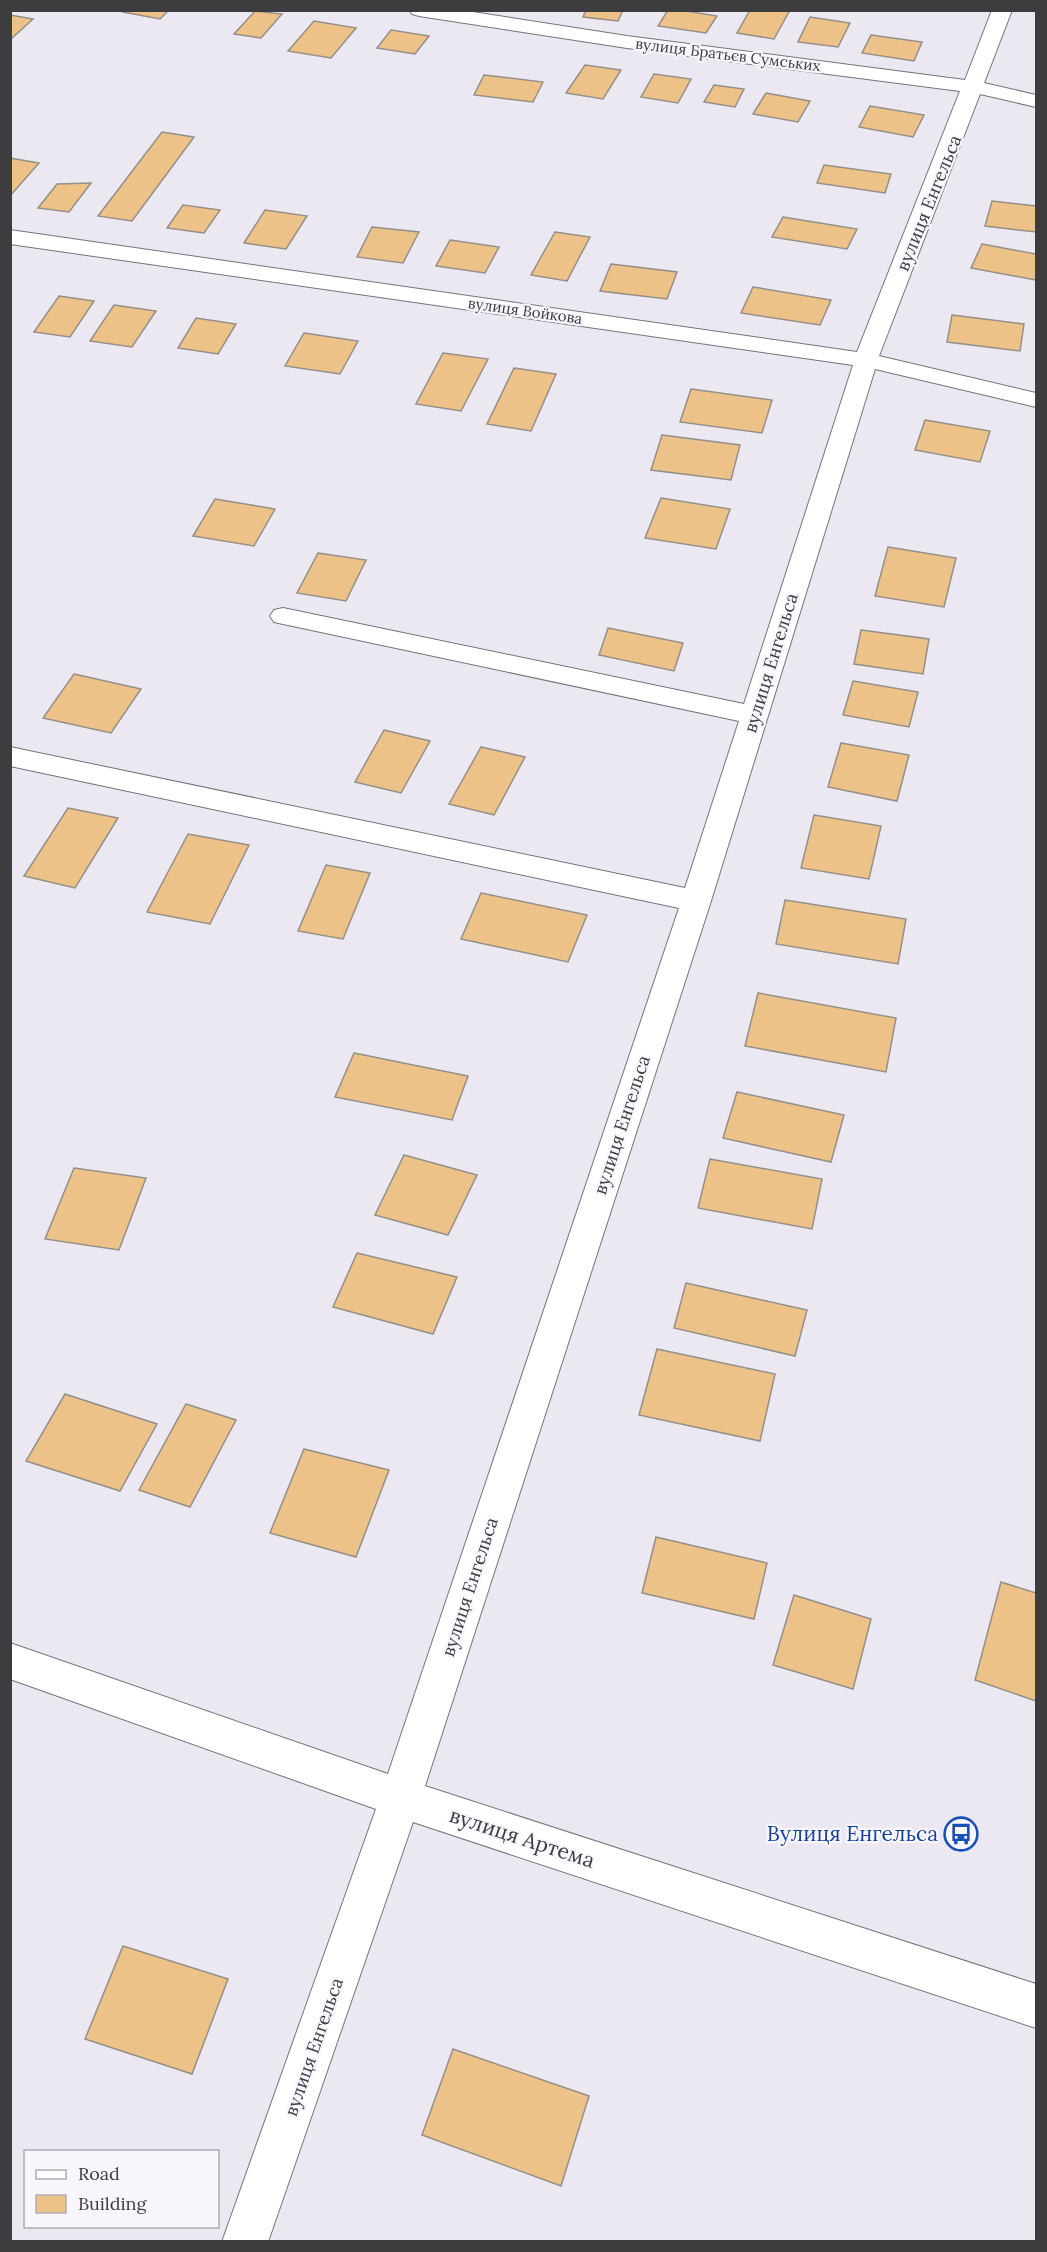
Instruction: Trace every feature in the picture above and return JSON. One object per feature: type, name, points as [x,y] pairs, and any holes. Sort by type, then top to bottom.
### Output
[{"type":"street","name":"вулиця Братьєв Сумських","points":[[419,10],[627,42],[975,87],[1036,101]]},
{"type":"street","name":"вулиця Енгельса","points":[[246,2241],[401,1798],[696,902],[866,360],[975,87],[1002,10]]},
{"type":"street","name":"вулиця Войкова","points":[[10,237],[866,360],[1036,400]]},
{"type":"street","points":[[283,616],[755,715]]},
{"type":"street","points":[[10,756],[696,902]]},
{"type":"street","name":"вулиця Артема","points":[[10,1661],[401,1798],[1036,2006]]},
{"type":"building","points":[[125,10],[169,10],[160,19],[123,12]]},
{"type":"building","points":[[586,10],[623,10],[618,21],[583,17]]},
{"type":"building","points":[[668,10],[717,16],[706,33],[658,26]]},
{"type":"building","points":[[750,10],[790,10],[774,39],[737,33]]},
{"type":"building","points":[[255,11],[282,14],[261,38],[234,34]]},
{"type":"building","points":[[10,15],[33,19],[11,39],[10,39]]},
{"type":"building","points":[[810,17],[850,23],[838,47],[798,42]]},
{"type":"building","points":[[314,21],[356,28],[331,58],[288,51]]},
{"type":"building","points":[[391,30],[429,36],[415,54],[377,48]]},
{"type":"building","points":[[871,35],[922,42],[914,61],[862,53]]},
{"type":"building","points":[[585,65],[621,70],[603,99],[566,93]]},
{"type":"building","points":[[654,74],[691,79],[678,103],[641,97]]},
{"type":"building","points":[[484,75],[543,82],[533,102],[474,95]]},
{"type":"building","points":[[714,85],[744,89],[735,107],[704,102]]},
{"type":"building","points":[[766,93],[810,101],[798,122],[753,114]]},
{"type":"building","points":[[870,106],[924,115],[913,137],[859,127]]},
{"type":"building","points":[[162,132],[194,137],[132,221],[98,216]]},
{"type":"building","points":[[10,158],[39,163],[10,196]]},
{"type":"building","points":[[824,165],[891,174],[885,193],[817,183]]},
{"type":"building","points":[[91,183],[69,212],[38,208],[57,184]]},
{"type":"building","points":[[992,201],[1036,206],[1036,232],[985,226]]},
{"type":"building","points":[[183,205],[220,210],[204,233],[167,228]]},
{"type":"building","points":[[265,210],[307,216],[286,249],[244,243]]},
{"type":"building","points":[[783,217],[857,229],[847,249],[772,237]]},
{"type":"building","points":[[372,227],[419,232],[403,263],[357,257]]},
{"type":"building","points":[[555,232],[590,237],[567,281],[531,275]]},
{"type":"building","points":[[450,240],[499,247],[485,273],[436,266]]},
{"type":"building","points":[[982,244],[1036,254],[1036,280],[971,268]]},
{"type":"building","points":[[611,264],[677,272],[667,299],[600,291]]},
{"type":"building","points":[[753,287],[831,300],[820,325],[741,313]]},
{"type":"building","points":[[59,296],[94,301],[70,337],[34,332]]},
{"type":"building","points":[[114,305],[156,311],[132,347],[90,341]]},
{"type":"building","points":[[952,315],[1024,324],[1020,351],[947,342]]},
{"type":"building","points":[[196,318],[236,324],[218,354],[178,348]]},
{"type":"building","points":[[304,333],[358,341],[340,374],[285,366]]},
{"type":"building","points":[[443,353],[488,359],[461,411],[416,404]]},
{"type":"building","points":[[514,368],[556,374],[531,431],[487,424]]},
{"type":"building","points":[[691,389],[772,400],[762,433],[680,422]]},
{"type":"building","points":[[925,420],[990,431],[980,462],[915,450]]},
{"type":"building","points":[[662,435],[740,445],[731,480],[651,470]]},
{"type":"building","points":[[661,498],[730,509],[716,549],[645,538]]},
{"type":"building","points":[[215,499],[275,509],[254,546],[193,536]]},
{"type":"building","points":[[888,547],[956,558],[944,607],[875,596]]},
{"type":"building","points":[[318,553],[366,560],[346,601],[297,593]]},
{"type":"building","points":[[608,628],[683,643],[674,671],[599,655]]},
{"type":"building","points":[[861,630],[929,639],[923,674],[854,664]]},
{"type":"building","points":[[74,674],[141,689],[111,733],[43,718]]},
{"type":"building","points":[[853,681],[918,692],[909,727],[843,715]]},
{"type":"building","points":[[384,730],[430,741],[401,793],[355,782]]},
{"type":"building","points":[[841,743],[909,755],[897,801],[828,787]]},
{"type":"building","points":[[481,747],[525,757],[494,815],[449,804]]},
{"type":"building","points":[[68,808],[118,818],[75,888],[24,876]]},
{"type":"building","points":[[814,815],[881,826],[869,879],[801,868]]},
{"type":"building","points":[[188,834],[249,845],[210,924],[147,912]]},
{"type":"building","points":[[326,865],[370,873],[343,939],[298,931]]},
{"type":"building","points":[[481,893],[587,915],[568,962],[461,939]]},
{"type":"building","points":[[785,900],[906,919],[898,964],[776,944]]},
{"type":"building","points":[[758,993],[896,1018],[886,1072],[745,1046]]},
{"type":"building","points":[[354,1053],[468,1076],[452,1120],[335,1097]]},
{"type":"building","points":[[737,1092],[844,1115],[831,1162],[723,1138]]},
{"type":"building","points":[[404,1155],[477,1175],[448,1235],[375,1215]]},
{"type":"building","points":[[710,1159],[822,1179],[812,1229],[698,1208]]},
{"type":"building","points":[[74,1168],[146,1178],[119,1250],[45,1239]]},
{"type":"building","points":[[357,1253],[457,1277],[433,1334],[333,1307]]},
{"type":"building","points":[[686,1283],[807,1310],[795,1356],[674,1328]]},
{"type":"building","points":[[657,1349],[775,1374],[760,1441],[639,1415]]},
{"type":"building","points":[[65,1394],[157,1424],[120,1491],[26,1461]]},
{"type":"building","points":[[186,1404],[236,1420],[190,1507],[139,1490]]},
{"type":"building","points":[[304,1449],[389,1470],[356,1557],[270,1533]]},
{"type":"building","points":[[656,1537],[767,1563],[754,1619],[642,1593]]},
{"type":"building","points":[[1001,1582],[1036,1593],[1036,1701],[975,1680]]},
{"type":"building","points":[[794,1595],[871,1619],[853,1689],[773,1665]]},
{"type":"building","points":[[123,1946],[228,1979],[192,2074],[85,2039]]},
{"type":"building","points":[[453,2049],[589,2096],[561,2186],[422,2135]]},
{"type":"place","name":"Вулиця Енгельса","points":[[961,1834]]}]
